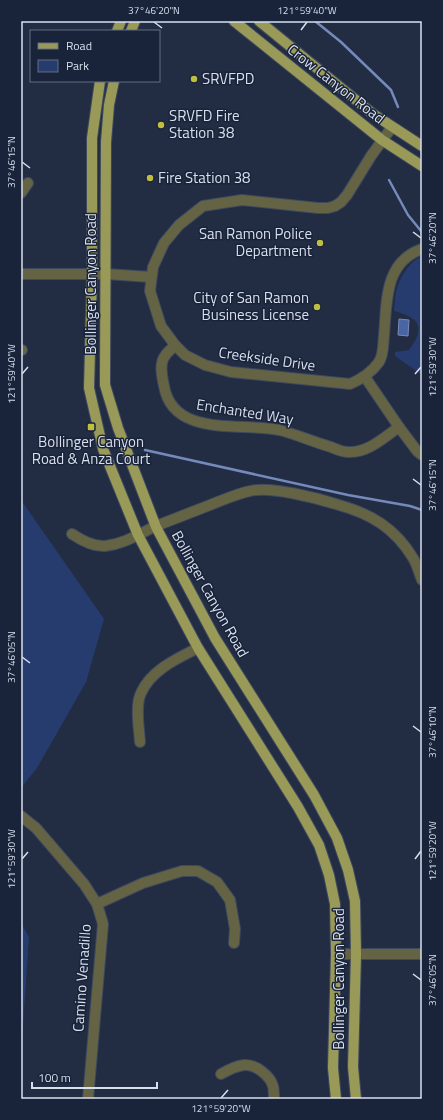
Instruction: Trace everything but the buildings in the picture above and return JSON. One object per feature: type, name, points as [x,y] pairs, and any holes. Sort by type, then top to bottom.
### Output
[{"type":"main road","name":"Crow Canyon Road","points":[[234,21],[382,140],[422,166]]},
{"type":"main road","name":"Crow Canyon Road","points":[[259,21],[373,114],[422,146]]},
{"type":"main road","name":"Bollinger Canyon Road","points":[[100,82],[92,138],[92,274],[89,388],[103,449],[138,535],[198,648],[294,800],[318,845],[329,875],[335,904],[336,954],[334,1068],[336,1099]]},
{"type":"main road","name":"Bollinger Canyon Road","points":[[114,82],[109,105],[106,142],[105,385],[123,442],[156,526],[215,638],[314,795],[337,838],[348,870],[355,901],[356,954],[354,1060],[356,1099]]},
{"type":"street","name":"Creekside Drive","points":[[392,127],[346,195],[335,206],[318,208],[242,200],[203,206],[179,225],[164,243],[153,267],[150,291],[161,326],[175,345],[185,355],[204,365],[231,372],[350,384],[365,377],[379,361],[383,350],[387,297],[392,276],[395,269],[405,258],[422,249]]},
{"type":"street","points":[[21,193],[28,183]]},
{"type":"street","points":[[21,274],[106,274],[151,277]]},
{"type":"street","name":"Enchanted Way","points":[[175,345],[164,357],[162,374],[165,391],[172,405],[186,418],[208,424],[276,429],[347,452],[359,451],[372,446],[399,427]]},
{"type":"street","points":[[365,377],[399,427],[417,451],[422,455]]},
{"type":"street","points":[[72,534],[85,542],[104,546],[122,542],[156,526],[249,491],[263,489],[279,491],[351,508],[366,513],[379,521],[392,532],[413,558],[422,580]]},
{"type":"street","points":[[140,742],[138,709],[141,693],[150,679],[168,663],[198,648]]},
{"type":"street","name":"Camino Venadillo","points":[[21,816],[36,828],[84,884],[97,904],[103,924],[88,1099]]},
{"type":"street","points":[[97,904],[143,883],[182,871],[198,871],[217,882],[230,900],[235,929],[234,943]]},
{"type":"street","points":[[336,954],[422,954]]},
{"type":"street","points":[[221,1074],[229,1069],[245,1065],[255,1068],[270,1078],[274,1088],[274,1099]]},
{"type":"green space","points":[[422,256],[422,375],[395,356],[395,352],[409,350],[419,329],[415,320],[394,311],[396,291],[402,277],[407,268]]},
{"type":"green space","points":[[21,500],[104,619],[86,682],[37,768],[21,788]]},
{"type":"green space","points":[[21,923],[29,937],[21,1056]]},
{"type":"shaded area","points":[[399,319],[409,320],[408,336],[398,335]]},
{"type":"waterway","points":[[315,21],[341,42],[391,90],[398,107]]},
{"type":"waterway","points":[[389,180],[408,215],[421,231]]},
{"type":"waterway","points":[[145,450],[348,495],[410,506],[422,510]]},
{"type":"place","name":"SRVFPD","points":[[194,79]]},
{"type":"place","name":"SRVFD Fire Station 38","points":[[161,125]]},
{"type":"place","name":"Fire Station 38","points":[[150,178]]},
{"type":"place","name":"San Ramon Police Department","points":[[320,243]]},
{"type":"place","name":"City of San Ramon Business License","points":[[317,307]]},
{"type":"place","name":"Bollinger Canyon Road & Anza Court","points":[[91,427]]}]
